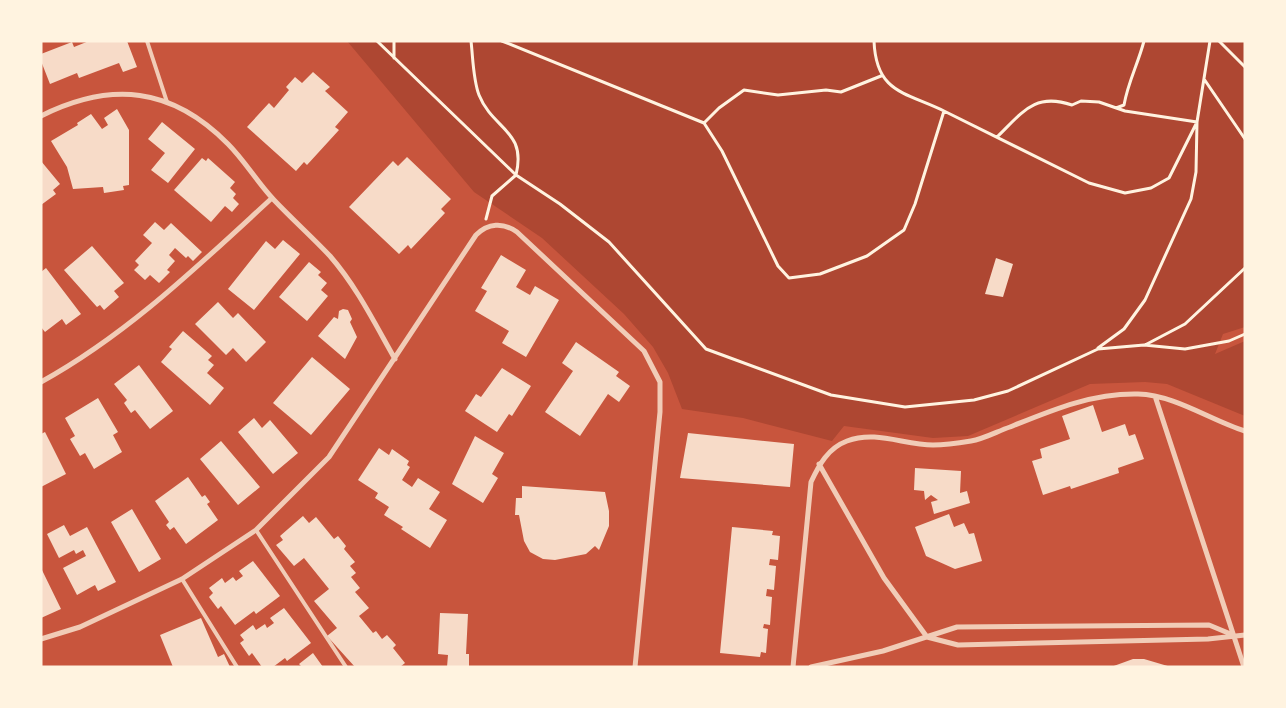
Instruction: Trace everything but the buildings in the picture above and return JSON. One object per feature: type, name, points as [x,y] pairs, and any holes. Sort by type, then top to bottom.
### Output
[{"type":"street","points":[[41,116],[81,99],[105,94],[128,94],[167,102],[206,123],[229,146],[272,198],[330,257],[366,306],[395,359]]},
{"type":"street","points":[[41,382],[71,366],[162,299],[272,198]]},
{"type":"street","points":[[41,639],[80,627],[182,579],[256,530],[329,457],[481,231],[500,225],[517,232],[644,351],[660,382],[660,412],[635,667]]},
{"type":"street","points":[[793,667],[811,482],[819,464],[830,452],[845,442],[860,437],[875,436],[932,445],[973,441],[1070,403],[1092,398],[1137,394],[1155,396],[1245,431]]},
{"type":"street","points":[[1155,396],[1244,667]]},
{"type":"street","points":[[819,464],[884,578],[927,637],[958,644],[1208,640],[1233,635],[1245,635]]},
{"type":"street","points":[[811,667],[884,651],[957,627],[1209,625],[1233,635]]},
{"type":"lane","points":[[147,41],[167,102]]},
{"type":"lane","points":[[256,530],[346,667]]},
{"type":"lane","points":[[182,579],[237,667]]},
{"type":"path","points":[[377,41],[516,175],[560,204],[609,242],[706,349],[831,395],[905,407],[974,400],[1008,391],[1098,349],[1124,328],[1145,300],[1191,199],[1196,172],[1196,122],[1210,41]]},
{"type":"path","points":[[394,41],[394,59]]},
{"type":"path","points":[[471,41],[479,95],[493,116],[514,139],[520,159],[516,175],[492,196],[486,214],[487,228]]},
{"type":"path","points":[[502,41],[704,123],[722,151],[778,266],[789,278],[820,274],[868,256],[904,230],[915,204],[944,111]]},
{"type":"path","points":[[874,41],[881,76],[899,91],[944,111],[1089,183],[1125,194],[1151,188],[1169,178],[1196,122]]},
{"type":"path","points":[[1116,108],[1124,105],[1130,78],[1137,67],[1144,41]]},
{"type":"path","points":[[1219,41],[1245,68]]},
{"type":"path","points":[[704,123],[719,108],[744,90],[778,95],[826,90],[841,92],[881,76]]},
{"type":"path","points":[[1204,78],[1245,139]]},
{"type":"path","points":[[997,137],[1032,104],[1056,100],[1072,105],[1081,101],[1099,102],[1125,111],[1196,122]]},
{"type":"path","points":[[1144,345],[1185,324],[1245,268]]},
{"type":"path","points":[[1098,349],[1144,345],[1185,349],[1229,341],[1245,334]]},
{"type":"shaded area","points":[[347,41],[1245,41],[1245,327],[1223,334],[1215,354],[1245,341],[1245,416],[1167,384],[1145,382],[1090,384],[968,436],[933,438],[844,426],[832,441],[743,418],[682,409],[668,373],[653,347],[624,314],[542,238],[474,192]]}]
